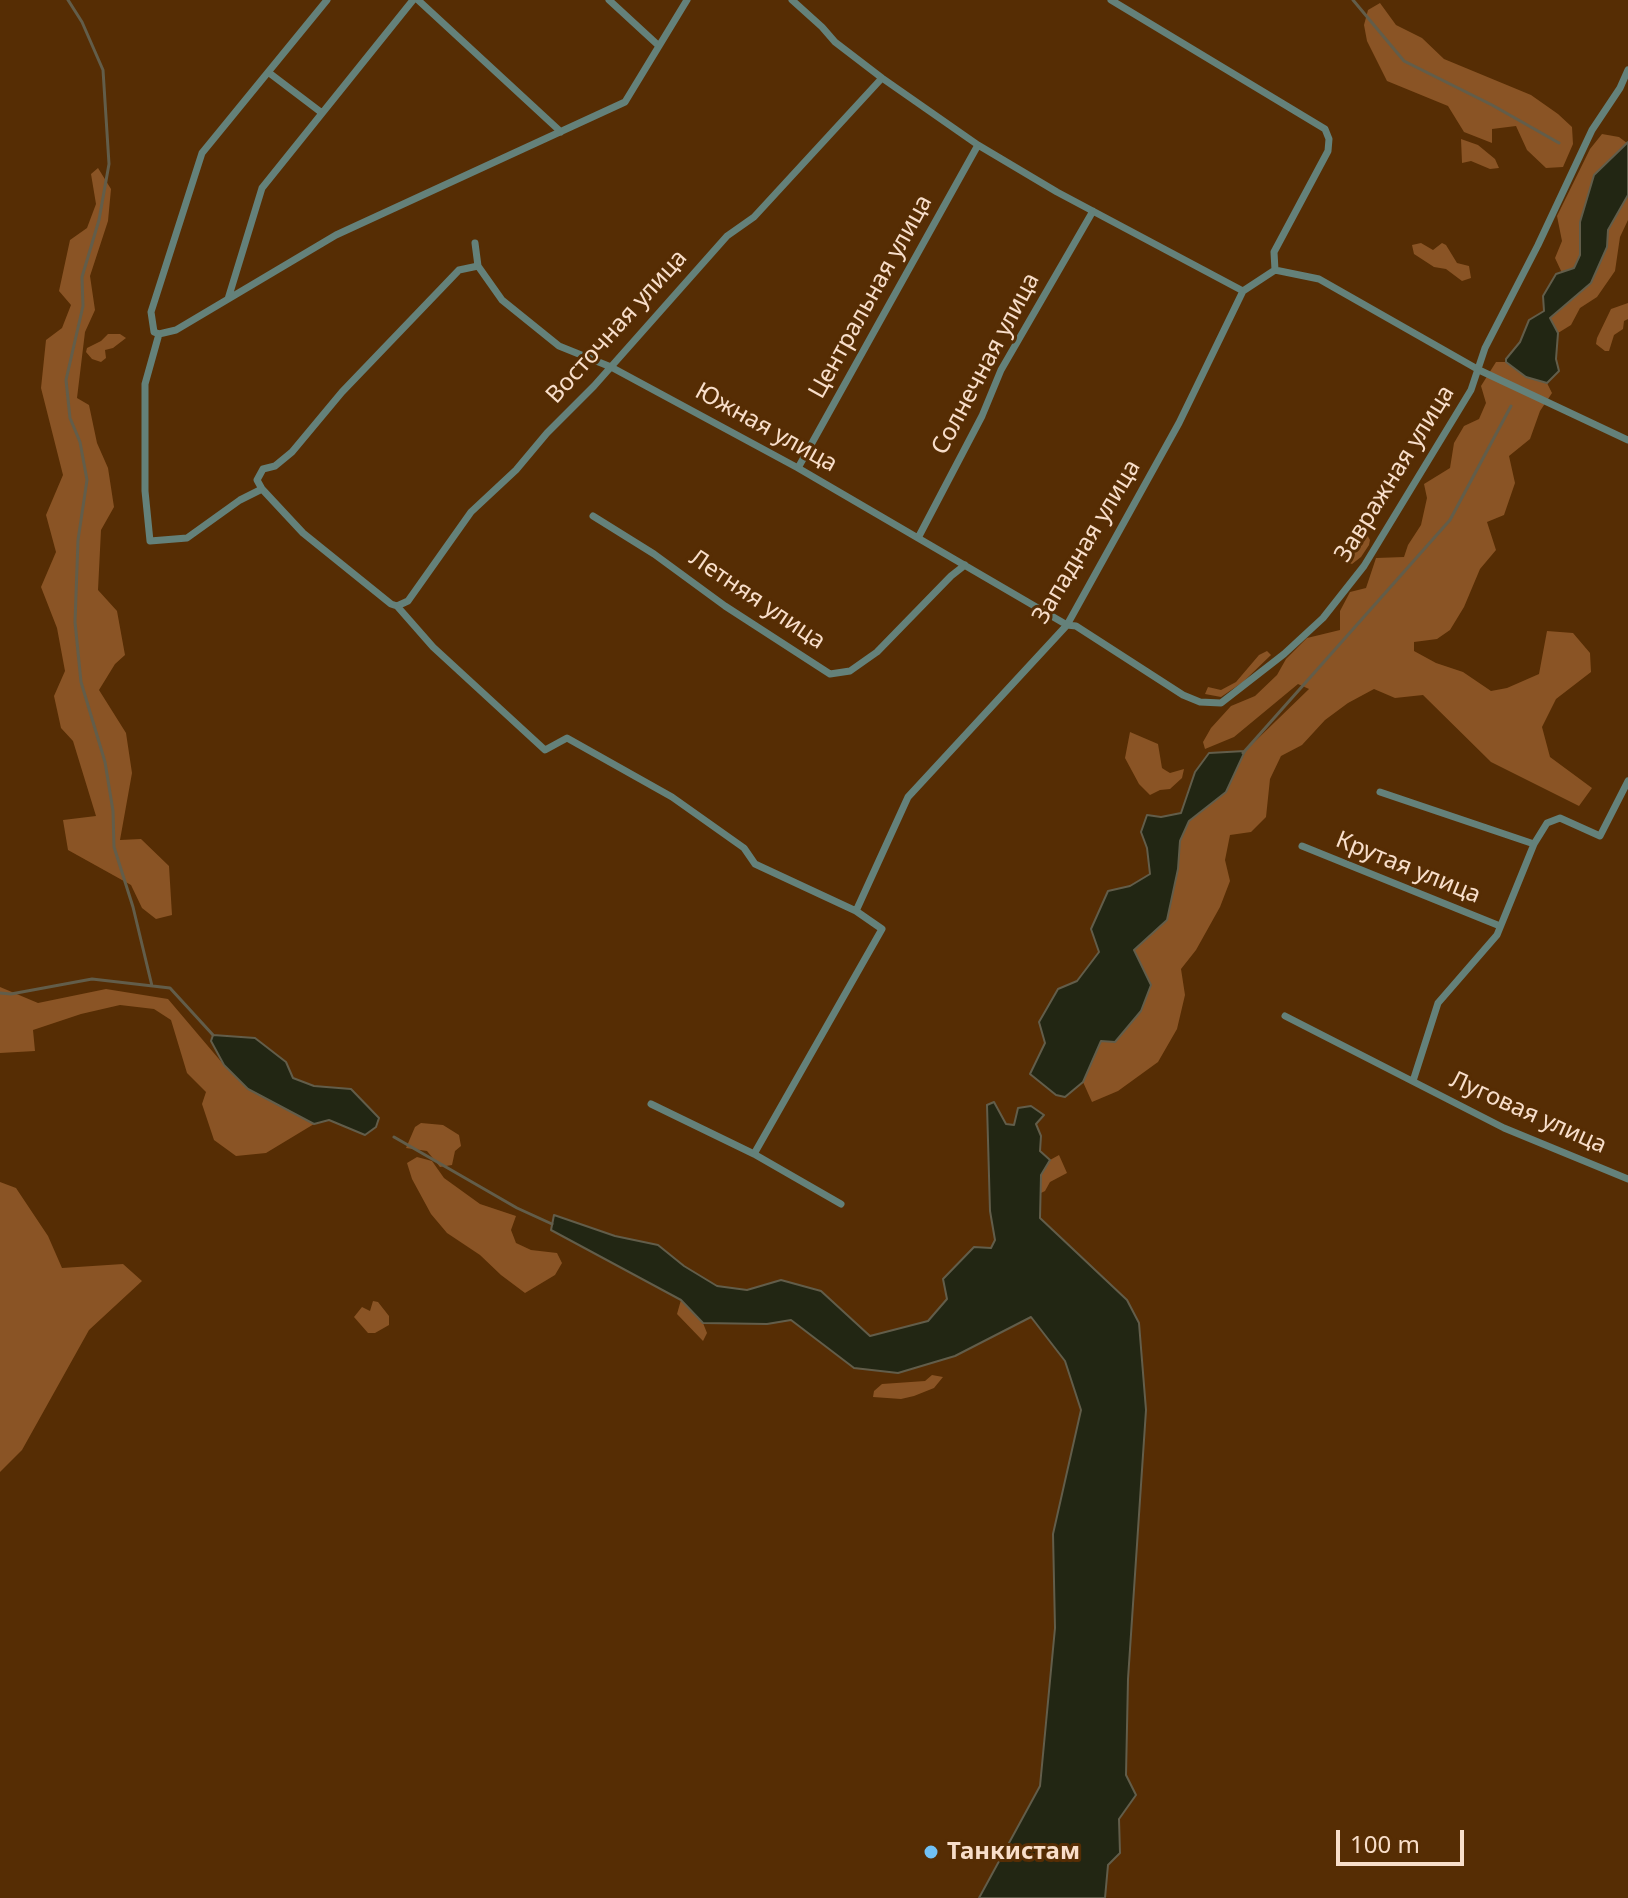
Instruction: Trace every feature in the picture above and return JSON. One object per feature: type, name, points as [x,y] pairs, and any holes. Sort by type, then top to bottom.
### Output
[{"type":"street","points":[[327,0],[202,153],[151,312],[154,332],[159,334],[176,330],[336,235],[625,102],[687,0]]},
{"type":"street","points":[[228,299],[262,188],[416,0],[561,132]]},
{"type":"street","points":[[609,0],[659,46]]},
{"type":"street","points":[[792,0],[835,42],[978,145],[1243,291],[1275,270],[1319,279],[1479,370],[1628,440]]},
{"type":"street","points":[[1111,0],[1325,129],[1329,139],[1328,151],[1274,252],[1275,270]]},
{"type":"street","name":"Завражная улица","points":[[1067,625],[1076,626],[1183,695],[1200,702],[1221,703],[1284,654],[1323,618],[1364,566],[1471,390],[1485,348],[1592,130],[1620,88],[1628,70]]},
{"type":"street","points":[[268,72],[322,113]]},
{"type":"street","name":"Восточная улица","points":[[394,605],[408,601],[471,512],[516,470],[727,236],[754,217],[882,78]]},
{"type":"street","name":"Центральная улица","points":[[798,468],[978,145]]},
{"type":"street","name":"Солнечная улица","points":[[918,538],[982,416],[1001,370],[1093,211]]},
{"type":"street","name":"Южная улица","points":[[475,243],[478,266],[502,300],[559,346],[611,367],[798,468],[1067,625]]},
{"type":"street","points":[[478,266],[459,270],[342,392],[292,452],[275,466],[263,469],[257,480],[303,533],[394,605],[433,647],[545,750],[567,738],[672,797],[744,848],[755,864],[856,911],[882,929],[754,1154]]},
{"type":"street","name":"Западная улица","points":[[856,911],[908,797],[1067,625],[1179,423],[1243,291]]},
{"type":"street","points":[[159,334],[145,384],[145,491],[150,541],[187,538],[240,500],[262,489]]},
{"type":"street","name":"Летняя улица","points":[[593,516],[830,674],[850,671],[877,652],[965,565]]},
{"type":"street","name":"Луговая улица","points":[[1413,1081],[1438,1003],[1497,935],[1534,844],[1547,823],[1560,818],[1600,836],[1628,781]]},
{"type":"street","points":[[1380,792],[1534,844]]},
{"type":"street","name":"Крутая улица","points":[[1302,846],[1500,926]]},
{"type":"street","name":"Луговая улица","points":[[1285,1016],[1504,1128],[1628,1179]]},
{"type":"street","points":[[651,1104],[754,1154],[841,1204]]},
{"type":"shaded area","points":[[1380,3],[1396,25],[1422,38],[1444,59],[1531,95],[1558,114],[1572,127],[1573,144],[1563,167],[1546,168],[1527,150],[1516,126],[1492,129],[1492,143],[1464,132],[1448,106],[1387,81],[1367,41],[1364,25],[1368,10]]},
{"type":"shaded area","points":[[1602,134],[1619,137],[1627,143],[1594,175],[1580,222],[1580,255],[1574,268],[1562,273],[1555,258],[1562,241],[1557,216],[1590,149]]},
{"type":"shaded area","points":[[1461,139],[1478,145],[1495,159],[1499,168],[1490,169],[1471,161],[1462,163]]},
{"type":"shaded area","points":[[1628,142],[1628,195],[1608,230],[1607,247],[1591,283],[1550,318],[1558,333],[1556,359],[1559,371],[1547,383],[1526,377],[1506,359],[1520,342],[1529,320],[1544,311],[1543,296],[1556,274],[1574,268],[1580,255],[1580,222],[1594,175]]},
{"type":"shaded area","points":[[98,168],[111,189],[108,221],[90,276],[95,310],[85,332],[77,398],[89,405],[97,443],[108,468],[114,507],[101,530],[98,590],[117,611],[125,655],[115,664],[99,690],[126,733],[132,773],[120,840],[141,839],[169,866],[172,915],[156,919],[142,908],[131,885],[68,850],[63,820],[96,816],[73,741],[61,728],[54,696],[65,671],[57,628],[41,587],[56,552],[46,515],[63,475],[41,388],[46,340],[62,328],[71,305],[59,291],[70,240],[87,228],[96,204],[91,174]]},
{"type":"shaded area","points":[[1628,195],[1628,220],[1620,237],[1615,271],[1597,297],[1580,308],[1571,325],[1558,333],[1550,318],[1591,283],[1607,247],[1608,230]]},
{"type":"shaded area","points":[[1421,243],[1433,250],[1442,243],[1446,245],[1457,263],[1469,266],[1471,278],[1462,281],[1446,269],[1434,267],[1414,254],[1412,245]]},
{"type":"shaded area","points":[[1628,303],[1628,319],[1624,321],[1623,329],[1614,335],[1609,351],[1605,351],[1596,344],[1597,338],[1611,309]]},
{"type":"shaded area","points":[[108,334],[120,334],[126,338],[105,350],[106,358],[101,362],[92,359],[86,352],[87,348]]},
{"type":"shaded area","points":[[1496,362],[1506,362],[1526,377],[1547,383],[1552,393],[1540,411],[1530,439],[1509,456],[1515,483],[1504,515],[1487,522],[1496,550],[1480,569],[1464,607],[1450,630],[1437,639],[1414,642],[1414,651],[1463,672],[1491,691],[1507,688],[1539,674],[1547,631],[1573,633],[1590,653],[1591,672],[1556,699],[1542,727],[1550,757],[1592,788],[1579,806],[1491,762],[1423,695],[1395,698],[1374,689],[1348,703],[1325,720],[1302,745],[1281,756],[1270,779],[1266,817],[1251,832],[1230,835],[1225,860],[1230,881],[1220,907],[1196,950],[1181,969],[1185,995],[1177,1029],[1158,1062],[1118,1091],[1092,1102],[1083,1082],[1101,1041],[1151,985],[1134,950],[1167,920],[1178,869],[1180,841],[1189,821],[1226,792],[1245,751],[1309,689],[1298,684],[1234,737],[1205,749],[1203,742],[1231,706],[1255,696],[1307,638],[1340,630],[1340,611],[1350,592],[1366,588],[1376,558],[1404,557],[1421,525],[1427,498],[1424,484],[1450,468],[1454,443],[1464,426],[1479,419],[1486,403],[1481,386]]},
{"type":"shaded area","points":[[1366,533],[1369,545],[1361,557],[1352,564],[1343,560],[1345,545]]},
{"type":"shaded area","points":[[1267,651],[1271,655],[1243,682],[1221,697],[1205,694],[1208,687],[1221,690],[1236,682],[1259,655]]},
{"type":"shaded area","points":[[1130,732],[1158,744],[1162,768],[1170,773],[1184,769],[1182,778],[1170,789],[1150,795],[1139,784],[1125,758]]},
{"type":"shaded area","points":[[1245,751],[1226,792],[1189,821],[1180,841],[1178,869],[1167,920],[1134,950],[1151,985],[1141,1011],[1115,1042],[1101,1041],[1083,1082],[1065,1097],[1056,1095],[1030,1074],[1045,1043],[1039,1022],[1058,989],[1077,981],[1099,952],[1091,929],[1108,891],[1130,886],[1150,874],[1147,848],[1141,832],[1147,815],[1161,817],[1181,813],[1195,772],[1209,753]]},
{"type":"shaded area","points":[[0,987],[38,1003],[106,989],[168,999],[248,1089],[314,1124],[266,1153],[236,1156],[214,1140],[202,1104],[206,1092],[187,1073],[171,1020],[154,1009],[120,1005],[33,1030],[35,1051],[0,1053]]},
{"type":"shaded area","points":[[213,1035],[255,1038],[286,1062],[293,1078],[314,1086],[351,1089],[379,1118],[376,1127],[365,1135],[329,1120],[314,1124],[248,1089],[224,1065],[211,1041]]},
{"type":"shaded area","points":[[994,1102],[1006,1124],[1014,1125],[1018,1108],[1031,1106],[1044,1115],[1036,1124],[1041,1136],[1040,1151],[1050,1160],[1041,1175],[1040,1218],[1127,1300],[1139,1323],[1146,1410],[1128,1679],[1126,1775],[1136,1795],[1119,1819],[1120,1853],[1108,1865],[1105,1898],[979,1898],[1040,1786],[1055,1628],[1053,1534],[1081,1410],[1065,1361],[1031,1317],[955,1356],[898,1373],[854,1368],[791,1320],[767,1324],[703,1323],[681,1300],[551,1230],[554,1215],[615,1236],[658,1245],[684,1266],[717,1286],[747,1290],[781,1280],[821,1291],[870,1336],[928,1321],[947,1299],[943,1279],[974,1247],[991,1248],[995,1240],[990,1211],[987,1105]]},
{"type":"shaded area","points":[[421,1123],[443,1125],[459,1135],[461,1146],[455,1151],[452,1165],[440,1167],[427,1151],[406,1148],[415,1127]]},
{"type":"shaded area","points":[[1059,1155],[1067,1173],[1050,1182],[1041,1193],[1041,1175],[1050,1160]]},
{"type":"shaded area","points":[[417,1157],[432,1161],[444,1178],[480,1204],[516,1216],[511,1230],[516,1243],[531,1250],[557,1253],[562,1263],[555,1275],[525,1293],[480,1255],[447,1233],[431,1214],[412,1179],[407,1163]]},
{"type":"shaded area","points":[[0,1182],[16,1188],[48,1236],[62,1268],[123,1264],[142,1281],[89,1330],[22,1450],[0,1472]]},
{"type":"shaded area","points":[[681,1300],[703,1323],[707,1333],[703,1341],[677,1314]]},
{"type":"shaded area","points":[[373,1301],[378,1302],[389,1316],[389,1325],[375,1333],[368,1333],[354,1317],[362,1307],[370,1311]]},
{"type":"shaded area","points":[[932,1375],[943,1377],[934,1388],[914,1396],[901,1399],[873,1397],[874,1391],[882,1384],[925,1381]]},
{"type":"waterway","points":[[68,0],[82,22],[103,70],[109,164],[99,220],[82,277],[83,306],[66,380],[70,418],[80,442],[87,480],[78,540],[75,622],[81,682],[105,762],[113,811],[114,847],[133,907],[152,986]]},
{"type":"waterway","points":[[1353,0],[1404,61],[1559,143]]},
{"type":"waterway","points":[[1243,753],[1450,520],[1511,406]]},
{"type":"waterway","points":[[0,993],[11,994],[92,979],[170,988],[213,1035]]},
{"type":"waterway","points":[[394,1137],[517,1208],[552,1224]]},
{"type":"place","name":"Танкистам","points":[[931,1852]]}]
